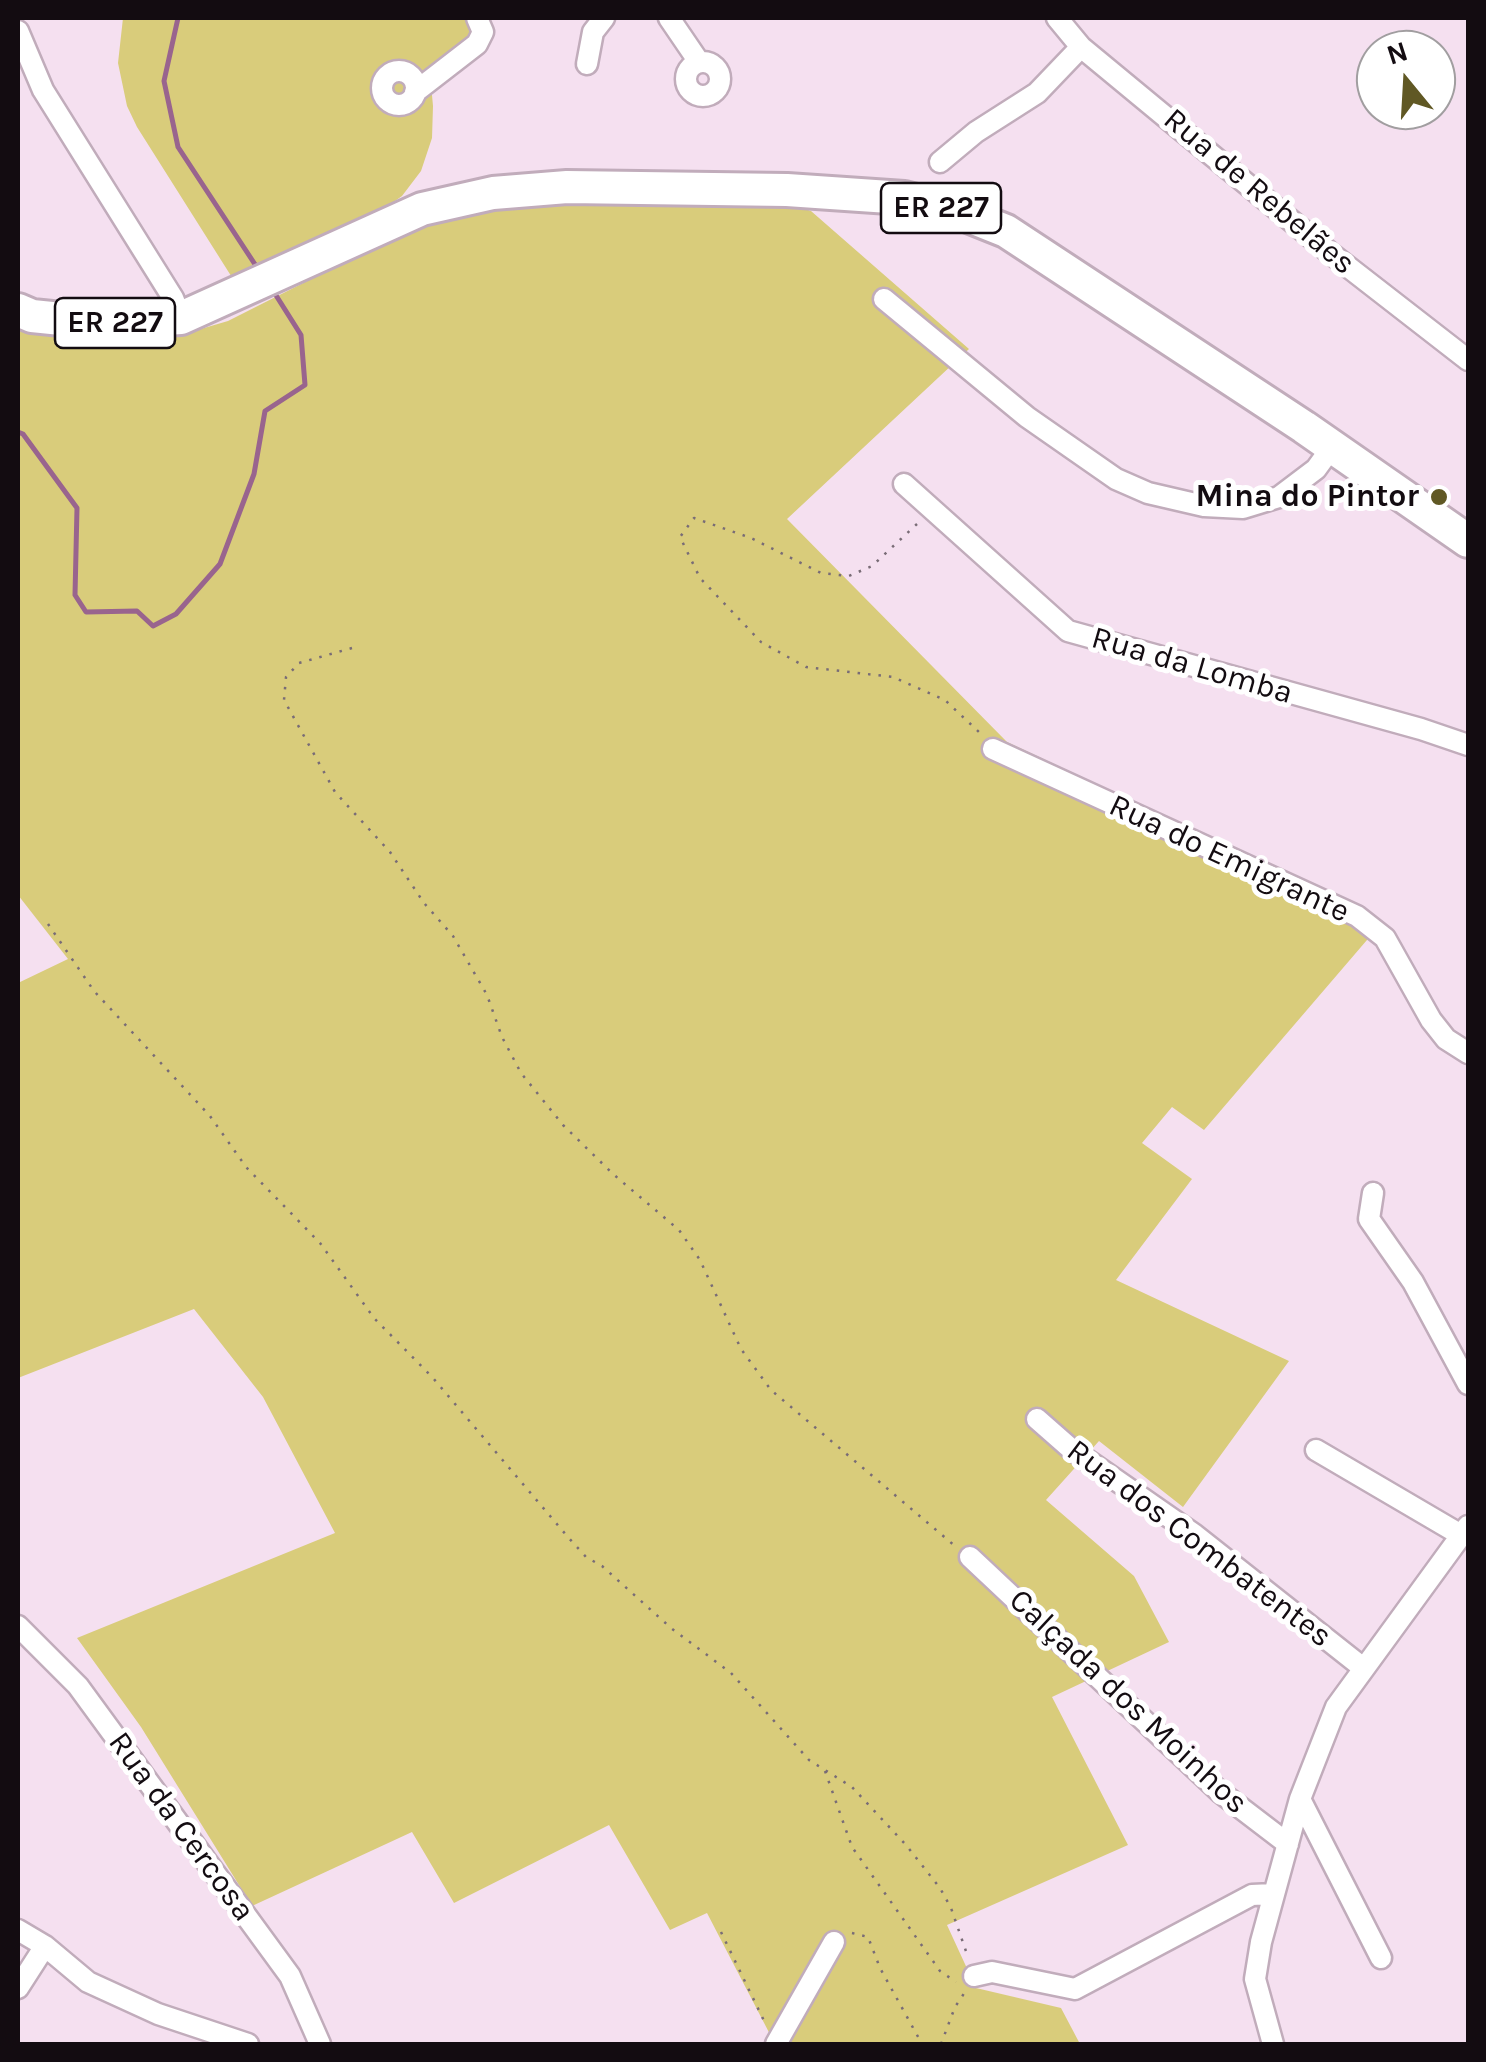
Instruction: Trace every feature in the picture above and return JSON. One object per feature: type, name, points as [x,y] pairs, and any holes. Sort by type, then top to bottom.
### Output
[{"type":"main road","name":"ER 227","points":[[18,310],[32,316],[102,324],[196,313],[422,209],[530,189],[787,190],[904,198],[1006,231],[1468,540]]},
{"type":"street","points":[[416,92],[477,44],[483,32],[478,18]]},
{"type":"street","points":[[587,64],[593,32],[604,18]]},
{"type":"street","points":[[669,18],[699,62]]},
{"type":"street","name":"Rua de Rebelães","points":[[1057,18],[1081,46],[1329,252],[1468,360]]},
{"type":"street","points":[[18,31],[43,90],[173,298],[196,313]]},
{"type":"street","points":[[940,162],[976,132],[1037,93],[1081,46]]},
{"type":"street","points":[[884,299],[1028,417],[1116,479],[1148,492],[1204,506],[1243,508],[1279,497],[1316,469],[1332,446]]},
{"type":"street","name":"Rua da Lomba","points":[[904,484],[1068,630],[1422,728],[1468,745]]},
{"type":"street","name":"Rua do Emigrante","points":[[993,749],[1088,795],[1325,898],[1357,916],[1385,938],[1431,1020],[1446,1039],[1468,1053]]},
{"type":"street","points":[[1372,1193],[1369,1220],[1413,1282],[1468,1384]]},
{"type":"street","name":"Rua dos Combatentes","points":[[1037,1420],[1070,1448],[1194,1534],[1362,1667]]},
{"type":"street","points":[[1273,2044],[1255,1979],[1273,1894],[1300,1799],[1336,1707],[1465,1531],[1316,1450]]},
{"type":"street","name":"Calçada dos Moinhos","points":[[970,1558],[1220,1792],[1288,1844]]},
{"type":"street","name":"Rua da Cercosa","points":[[18,1626],[78,1686],[290,1976],[320,2044]]},
{"type":"street","points":[[1300,1799],[1381,1958]]},
{"type":"street","points":[[974,1976],[992,1972],[1075,1989],[1252,1894],[1273,1894]]},
{"type":"street","points":[[18,1930],[45,1946],[88,1982],[158,2014],[248,2044]]},
{"type":"street","points":[[772,2036],[834,1942]]},
{"type":"street","points":[[18,1988],[45,1946]]},
{"type":"path","points":[[932,508],[899,544],[872,566],[849,576],[821,573],[752,538],[694,518],[680,537],[700,578],[760,642],[806,667],[893,677],[945,700],[993,749]]},
{"type":"path","points":[[352,648],[299,663],[286,677],[284,700],[335,792],[390,852],[424,902],[454,936],[487,995],[521,1074],[562,1125],[679,1230],[700,1260],[741,1349],[771,1390],[970,1558]]},
{"type":"path","points":[[48,924],[94,990],[210,1116],[246,1167],[320,1243],[374,1318],[433,1378],[556,1524],[586,1556],[731,1674],[808,1760],[852,1787],[940,1888],[952,1908],[974,1976]]},
{"type":"path","points":[[824,1770],[852,1847],[940,1972],[967,1988],[941,2044]]},
{"type":"path","points":[[721,1932],[772,2036]]},
{"type":"path","points":[[834,1942],[847,1932],[868,1937],[880,1968],[922,2044]]},
{"type":"shaded area","points":[[123,18],[469,18],[471,27],[468,41],[430,73],[432,138],[421,171],[402,196],[233,279],[127,106],[118,63]]},
{"type":"shaded area","points":[[555,204],[792,204],[811,211],[969,349],[787,519],[1007,742],[1325,891],[1379,926],[1204,1130],[1172,1107],[1142,1143],[1192,1179],[1116,1280],[1289,1361],[1183,1507],[1099,1441],[1046,1500],[1134,1576],[1169,1642],[1052,1697],[1128,1845],[947,1925],[976,1988],[1061,2008],[1080,2044],[775,2044],[707,1913],[670,1930],[609,1825],[454,1903],[412,1832],[252,1906],[141,1727],[77,1638],[335,1533],[263,1397],[194,1309],[18,1378],[18,983],[68,959],[18,895],[18,325],[82,341],[139,343],[170,338],[228,321],[418,225],[469,212]]},
{"type":"waterway","points":[[178,18],[164,81],[178,147],[260,272]]},
{"type":"waterway","points":[[18,432],[77,508],[75,595],[86,612],[137,611],[153,626],[176,614],[220,564],[254,474],[265,411],[305,385],[301,335],[272,289]]},
{"type":"place","name":"Mina do Pintor","points":[[1439,497]]}]
